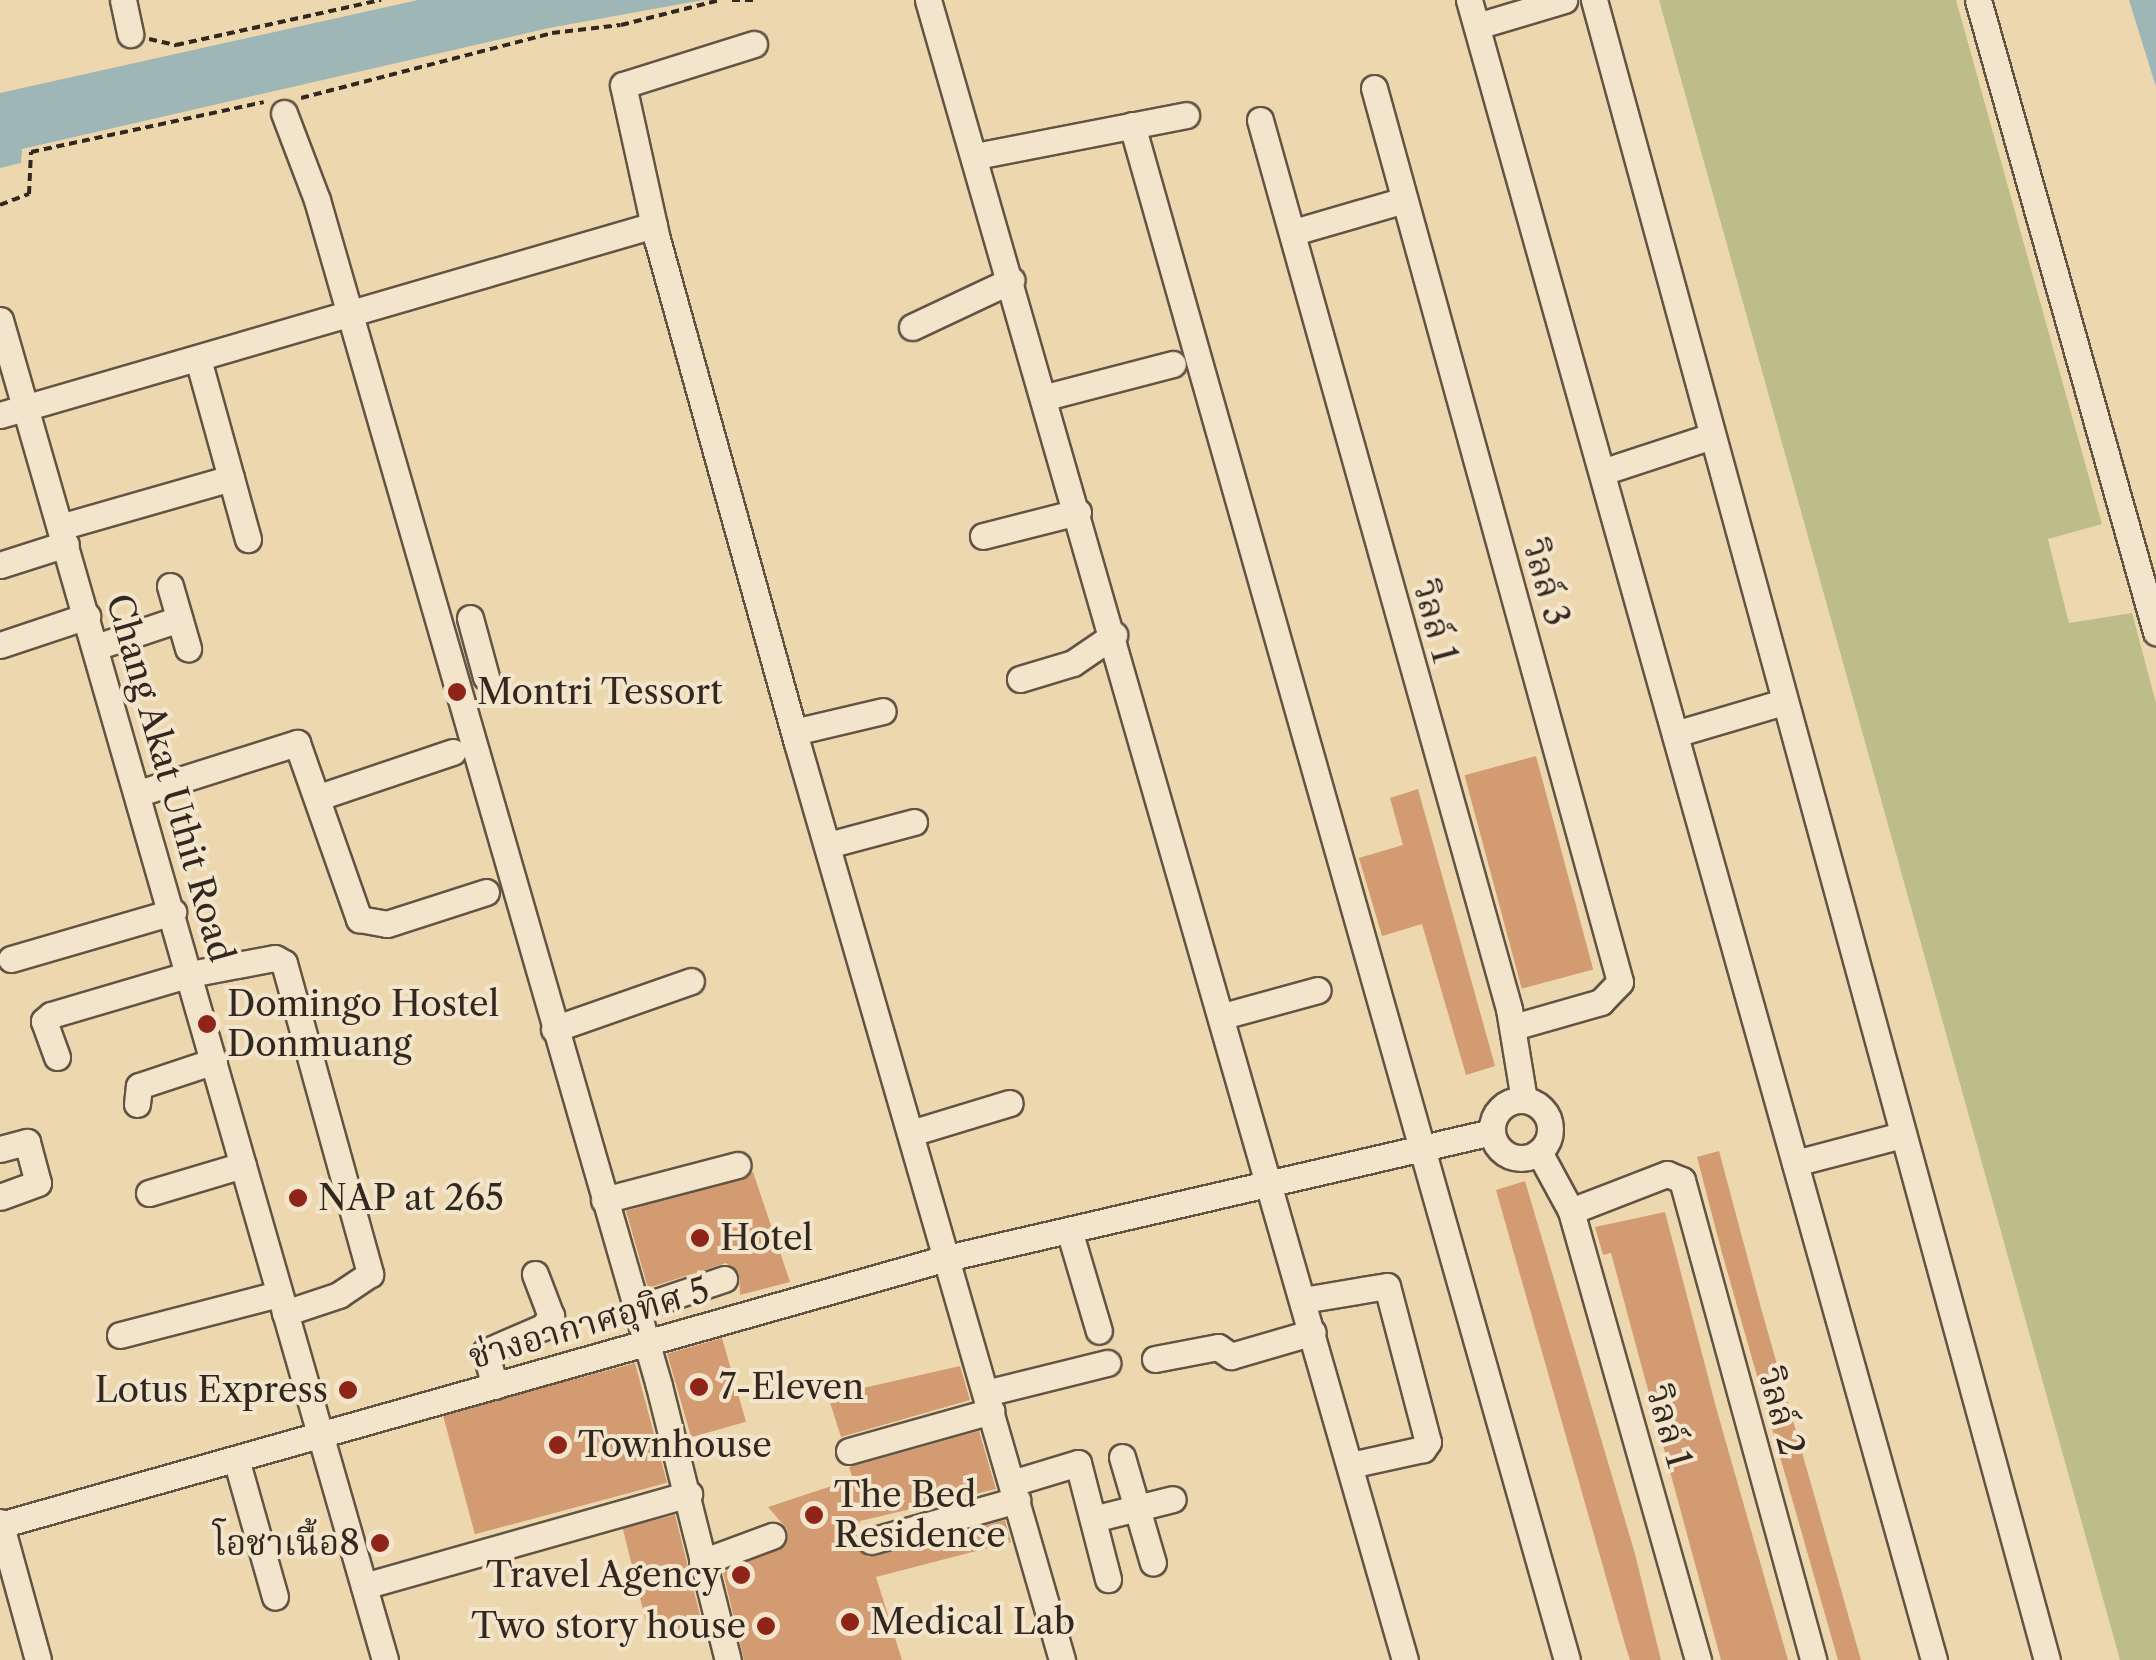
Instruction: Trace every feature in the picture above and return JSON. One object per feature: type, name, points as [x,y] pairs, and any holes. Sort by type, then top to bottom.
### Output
[{"type":"street","points":[[122,0],[130,34]]},
{"type":"street","points":[[928,0],[1046,398],[1406,1660]]},
{"type":"street","points":[[1469,0],[1934,1660]]},
{"type":"street","points":[[1476,26],[1564,0]]},
{"type":"street","points":[[1594,0],[2047,1660]]},
{"type":"street","points":[[1978,0],[2156,632]]},
{"type":"street","points":[[754,44],[623,85],[654,226],[794,732],[1062,1660]]},
{"type":"street","name":"วิลล์ 3","points":[[1374,88],[1620,982],[1601,1002],[1514,1027]]},
{"type":"street","points":[[284,113],[316,200],[346,317],[690,1494],[702,1562],[728,1660]]},
{"type":"street","points":[[976,156],[1186,115]]},
{"type":"street","name":"วิลล์ 1","points":[[1260,120],[1514,1027],[1524,1100]]},
{"type":"street","points":[[1132,125],[1419,1148],[1568,1660]]},
{"type":"street","points":[[1294,232],[1404,200]]},
{"type":"street","points":[[12,411],[654,226]]},
{"type":"street","points":[[912,327],[1012,280]]},
{"type":"street","name":"Chang Akat Uthit Road","points":[[0,320],[12,411],[63,535],[140,793],[385,1660]]},
{"type":"street","points":[[198,359],[248,539]]},
{"type":"street","points":[[1046,398],[1172,364]]},
{"type":"street","points":[[1602,472],[1712,436]]},
{"type":"street","points":[[0,565],[63,535],[231,478]]},
{"type":"street","points":[[983,536],[1078,512]]},
{"type":"street","points":[[170,586],[188,648]]},
{"type":"street","points":[[0,646],[87,616]]},
{"type":"street","points":[[454,687],[498,674],[470,618]]},
{"type":"street","points":[[96,647],[178,619]]},
{"type":"street","points":[[1020,678],[1073,664],[1114,635]]},
{"type":"street","points":[[1675,734],[1784,702]]},
{"type":"street","points":[[794,732],[883,711]]},
{"type":"street","points":[[140,793],[297,743],[358,920],[370,926],[486,892]]},
{"type":"street","points":[[318,797],[453,752]]},
{"type":"street","points":[[828,845],[914,822]]},
{"type":"street","points":[[12,959],[172,912]]},
{"type":"street","points":[[57,1056],[44,1020],[50,1015],[190,974],[275,958],[284,963],[370,1274],[339,1295],[120,1336]]},
{"type":"street","points":[[554,1029],[691,981]]},
{"type":"street","points":[[1223,1016],[1318,990]]},
{"type":"street","points":[[137,1104],[138,1086],[214,1060]]},
{"type":"street","points":[[1524,1100],[1549,1121],[1539,1152],[1509,1156],[1492,1132],[1497,1112],[1524,1100]]},
{"type":"street","points":[[911,1133],[1010,1103]]},
{"type":"street","name":"ช่างอากาศอุทิศ 5","points":[[0,1524],[947,1258],[1492,1132]]},
{"type":"street","points":[[1795,1163],[1902,1136]]},
{"type":"street","points":[[0,1149],[28,1142],[38,1183],[0,1197]]},
{"type":"street","name":"วิลล์ 1","points":[[1539,1152],[1571,1210],[1698,1660]]},
{"type":"street","points":[[604,1200],[737,1164]]},
{"type":"street","points":[[150,1193],[244,1165]]},
{"type":"street","name":"วิลล์ 2","points":[[1571,1210],[1666,1174],[1682,1180],[1814,1660]]},
{"type":"street","points":[[1069,1230],[1100,1331]]},
{"type":"street","points":[[496,1386],[485,1352],[544,1326],[552,1316],[535,1274]]},
{"type":"street","points":[[635,1309],[724,1279]]},
{"type":"street","points":[[1304,1300],[1374,1283],[1387,1286],[1428,1442],[1423,1449],[1350,1464]]},
{"type":"street","points":[[1155,1359],[1218,1347],[1231,1356],[1313,1332]]},
{"type":"street","points":[[849,1451],[1107,1362]]},
{"type":"street","points":[[1122,1458],[1153,1563]]},
{"type":"street","points":[[236,1459],[275,1598]]},
{"type":"street","points":[[870,1541],[1014,1492],[1078,1463],[1108,1579]]},
{"type":"street","points":[[364,1586],[690,1494]]},
{"type":"street","points":[[1093,1519],[1173,1500]]},
{"type":"street","points":[[0,1524],[38,1660]]},
{"type":"street","points":[[702,1562],[772,1536]]},
{"type":"path","points":[[130,34],[176,45],[381,0]]},
{"type":"path","points":[[284,113],[291,101],[458,57],[720,0]]},
{"type":"path","points":[[732,0],[756,0]]},
{"type":"path","points":[[0,205],[29,194],[31,152],[278,100],[284,113]]},
{"type":"green space","points":[[1659,0],[1956,0],[2102,524],[2048,539],[2069,623],[2132,613],[2156,703],[2156,1660],[2120,1660]]},
{"type":"water","points":[[418,0],[703,0],[549,28],[22,149],[21,163],[0,168],[0,93]]},
{"type":"water","points":[[2129,0],[2156,0],[2156,87]]},
{"type":"building","points":[[1536,756],[1593,969],[1522,989],[1465,775]]},
{"type":"building","points":[[1418,789],[1495,1066],[1466,1075],[1422,924],[1382,936],[1359,858],[1403,845],[1390,798]]},
{"type":"building","points":[[1719,1151],[1861,1660],[1838,1660],[1722,1253],[1697,1157]]},
{"type":"building","name":"Hotel","points":[[753,1172],[790,1282],[740,1295],[739,1273],[726,1263],[648,1288],[626,1211]]},
{"type":"building","points":[[1525,1181],[1635,1554],[1661,1660],[1630,1660],[1496,1190]]},
{"type":"building","points":[[1665,1212],[1788,1660],[1721,1660],[1611,1253],[1603,1255],[1595,1227]]},
{"type":"building","name":"7-Eleven","points":[[722,1338],[746,1422],[691,1437],[667,1354]]},
{"type":"building","name":"Townhouse","points":[[635,1363],[667,1483],[475,1534],[443,1415]]},
{"type":"building","name":"Townhouse","points":[[960,1366],[970,1400],[841,1437],[828,1396]]},
{"type":"building","points":[[979,1431],[996,1489],[860,1521],[855,1544],[868,1557],[1005,1520],[1011,1542],[876,1577],[902,1660],[744,1660],[723,1572],[785,1546],[787,1529],[768,1507],[853,1479],[849,1467]]},
{"type":"building","name":"Townhouse","points":[[675,1515],[702,1624],[650,1637],[623,1528]]},
{"type":"place","name":"Montri Tessort","points":[[457,692]]},
{"type":"place","name":"Domingo Hostel Donmuang","points":[[207,1024]]},
{"type":"place","name":"NAP at 265","points":[[298,1198]]},
{"type":"place","name":"Hotel","points":[[700,1238]]},
{"type":"place","name":"7-Eleven","points":[[699,1387]]},
{"type":"place","name":"Lotus Express","points":[[348,1390]]},
{"type":"place","name":"Townhouse","points":[[558,1445]]},
{"type":"place","name":"The Bed Residence","points":[[814,1515]]},
{"type":"place","name":"โอชาเนื้อ8","points":[[380,1543]]},
{"type":"place","name":"Travel Agency","points":[[741,1575]]},
{"type":"place","name":"Medical Lab","points":[[850,1622]]},
{"type":"place","name":"Two story house","points":[[766,1626]]}]
